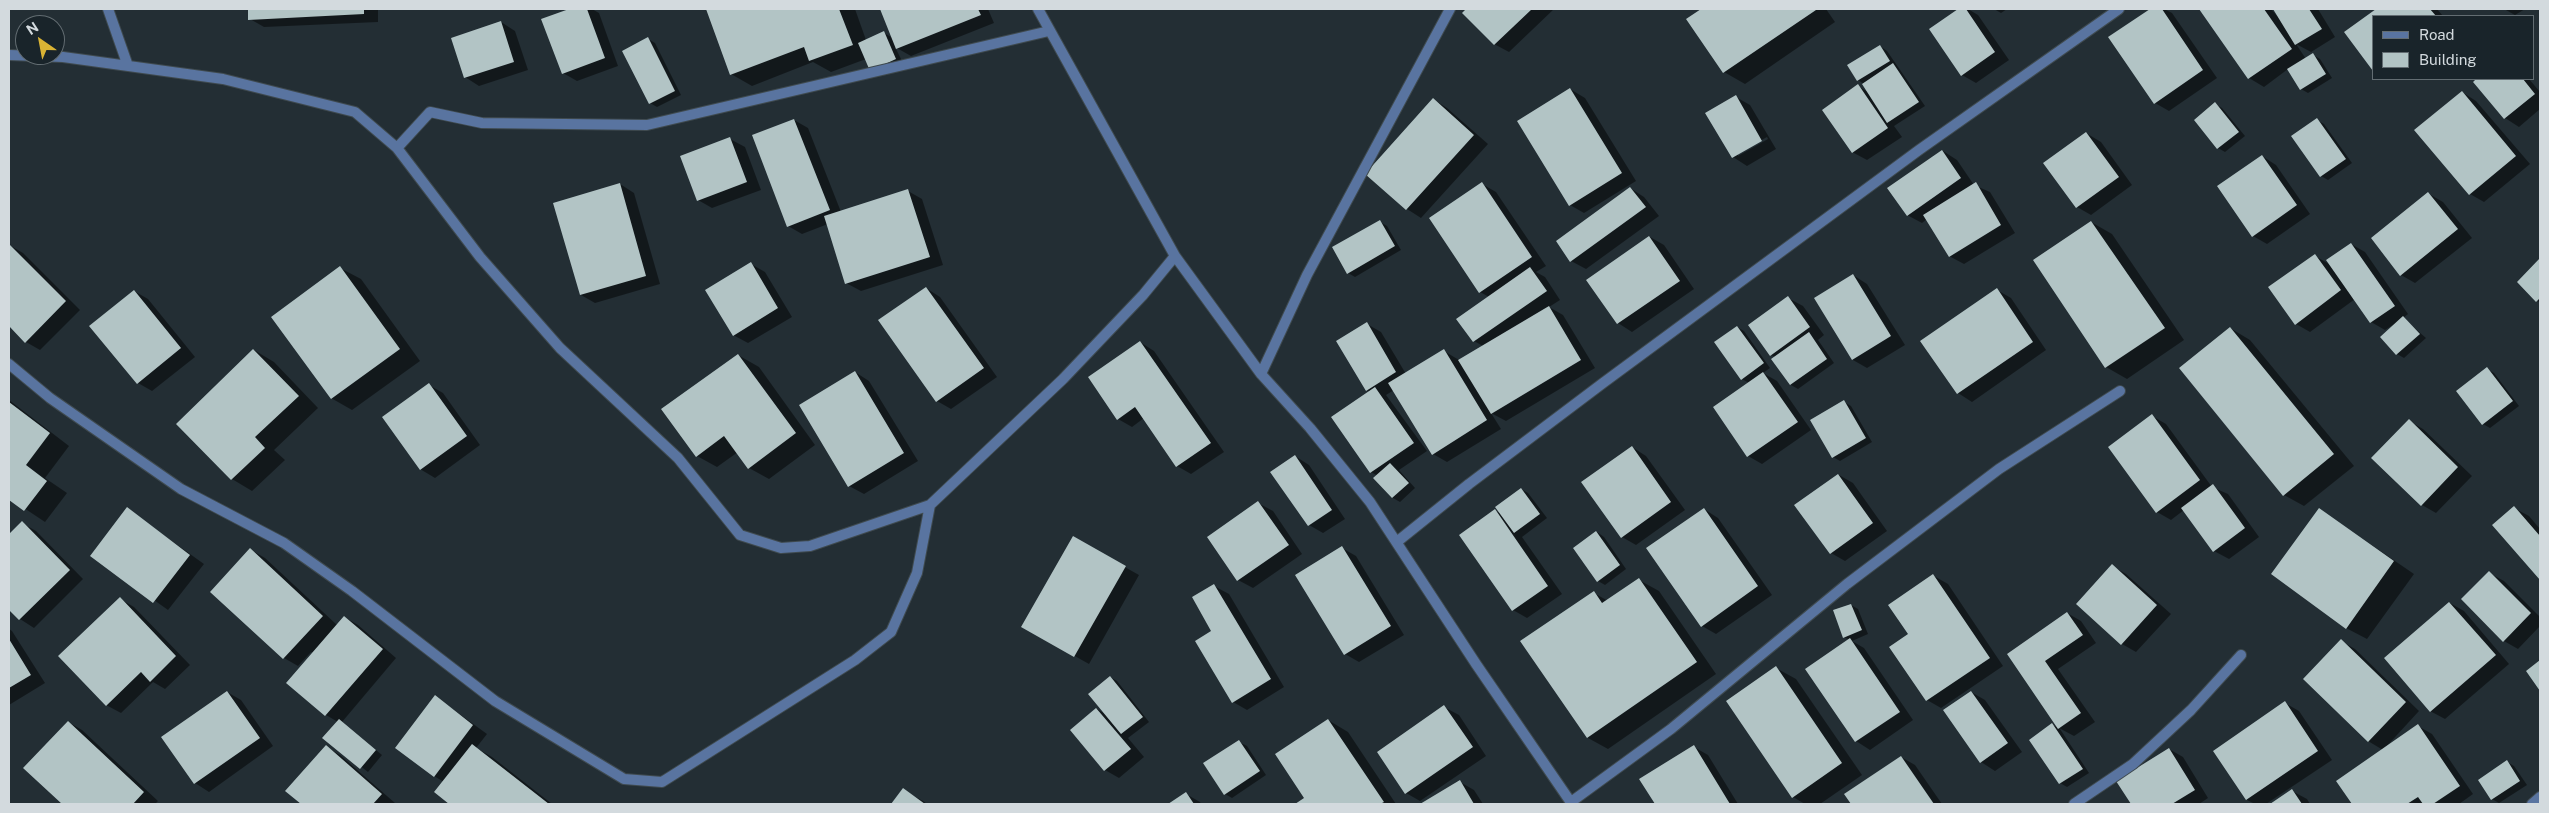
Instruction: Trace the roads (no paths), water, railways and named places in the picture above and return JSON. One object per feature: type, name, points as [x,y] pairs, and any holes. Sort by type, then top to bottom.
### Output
[{"type":"street","points":[[108,9],[128,66]]},
{"type":"street","points":[[1038,9],[1175,256],[1261,374],[1328,450],[1370,502],[1398,541],[1476,664],[1572,803],[1671,729],[1847,584],[2000,469],[2120,391]]},
{"type":"street","points":[[1261,374],[1307,275],[1450,9]]},
{"type":"street","points":[[1398,541],[1468,484],[1595,389],[1919,150],[2119,9]]},
{"type":"street","points":[[397,148],[430,112],[482,123],[647,125],[1050,31]]},
{"type":"street","points":[[9,55],[63,57],[223,79],[355,112],[397,148],[480,258],[547,334],[678,458],[740,535],[782,548],[810,546],[930,505],[1063,380],[1144,295],[1175,256]]},
{"type":"street","points":[[9,364],[50,398],[180,489],[284,542],[352,591],[495,701],[624,779],[662,782],[855,660],[891,632],[918,573],[930,505]]},
{"type":"street","points":[[2074,804],[2133,764],[2191,710],[2241,655]]},
{"type":"street","points":[[2532,804],[2540,797]]}]
